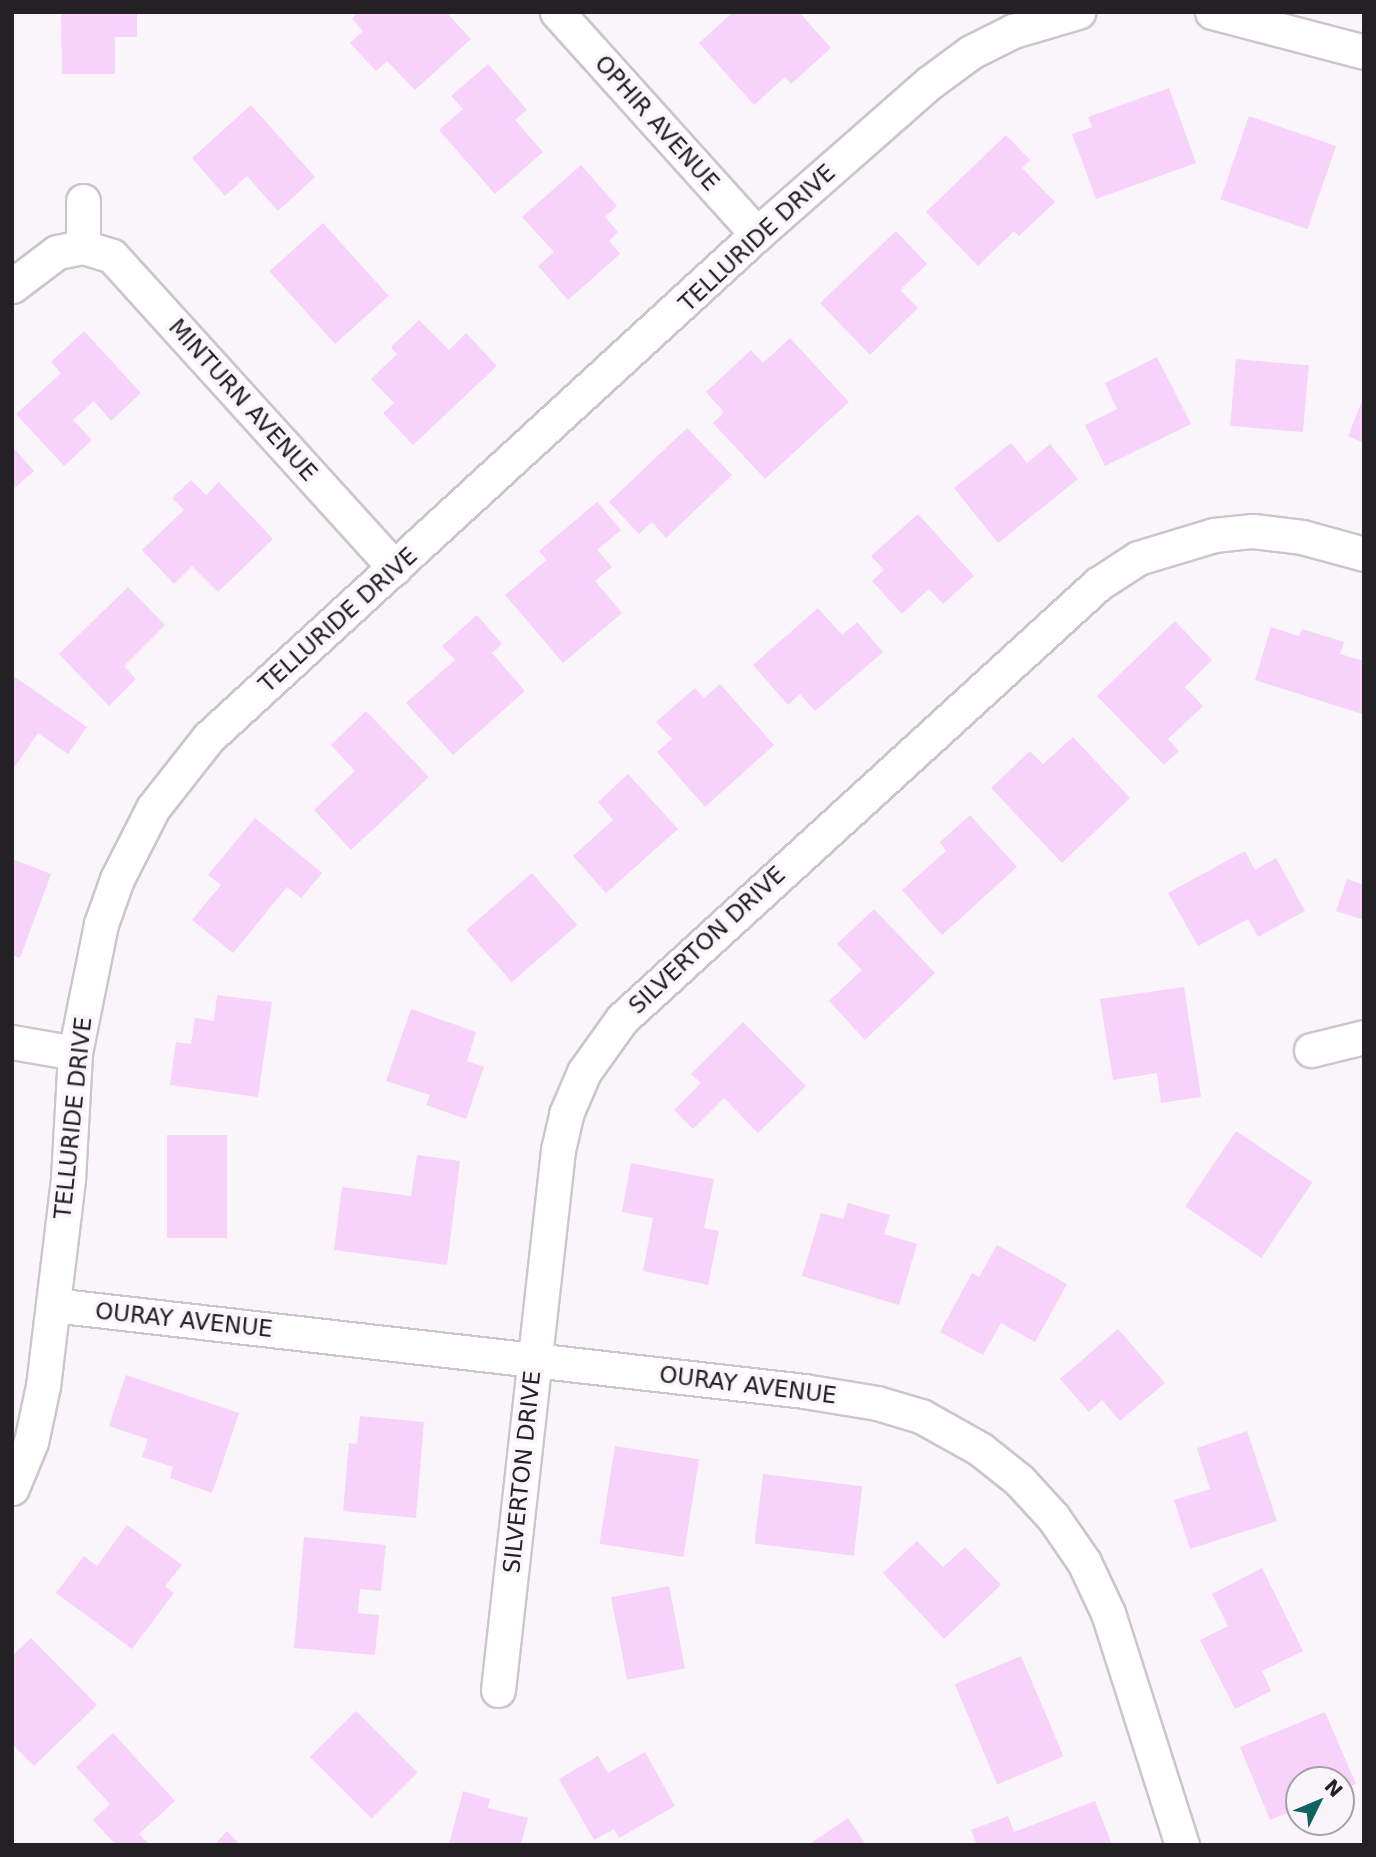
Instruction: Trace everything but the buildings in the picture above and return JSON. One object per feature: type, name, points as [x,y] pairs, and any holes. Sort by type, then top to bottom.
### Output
[{"type":"street","name":"OPHIR AVENUE","points":[[557,12],[757,234]]},
{"type":"street","name":"TELLURIDE DRIVE","points":[[12,1488],[31,1442],[53,1306],[75,1053],[102,924],[117,878],[153,808],[208,738],[757,234],[929,83],[971,52],[1013,31],[1078,12]]},
{"type":"street","points":[[1212,12],[1364,52]]},
{"type":"street","points":[[12,286],[57,252],[83,247],[83,201]]},
{"type":"street","name":"MINTURN AVENUE","points":[[83,247],[112,256],[395,568]]},
{"type":"street","name":"SILVERTON DRIVE","points":[[498,1690],[534,1360],[566,1114],[584,1072],[622,1019],[1098,584],[1138,558],[1214,535],[1253,531],[1302,537],[1364,554]]},
{"type":"street","points":[[1311,1050],[1364,1037]]},
{"type":"street","points":[[12,1042],[75,1053]]},
{"type":"street","name":"OURAY AVENUE","points":[[53,1306],[534,1360],[877,1403],[921,1416],[979,1449],[1054,1517],[1084,1562],[1108,1613],[1182,1845]]}]
